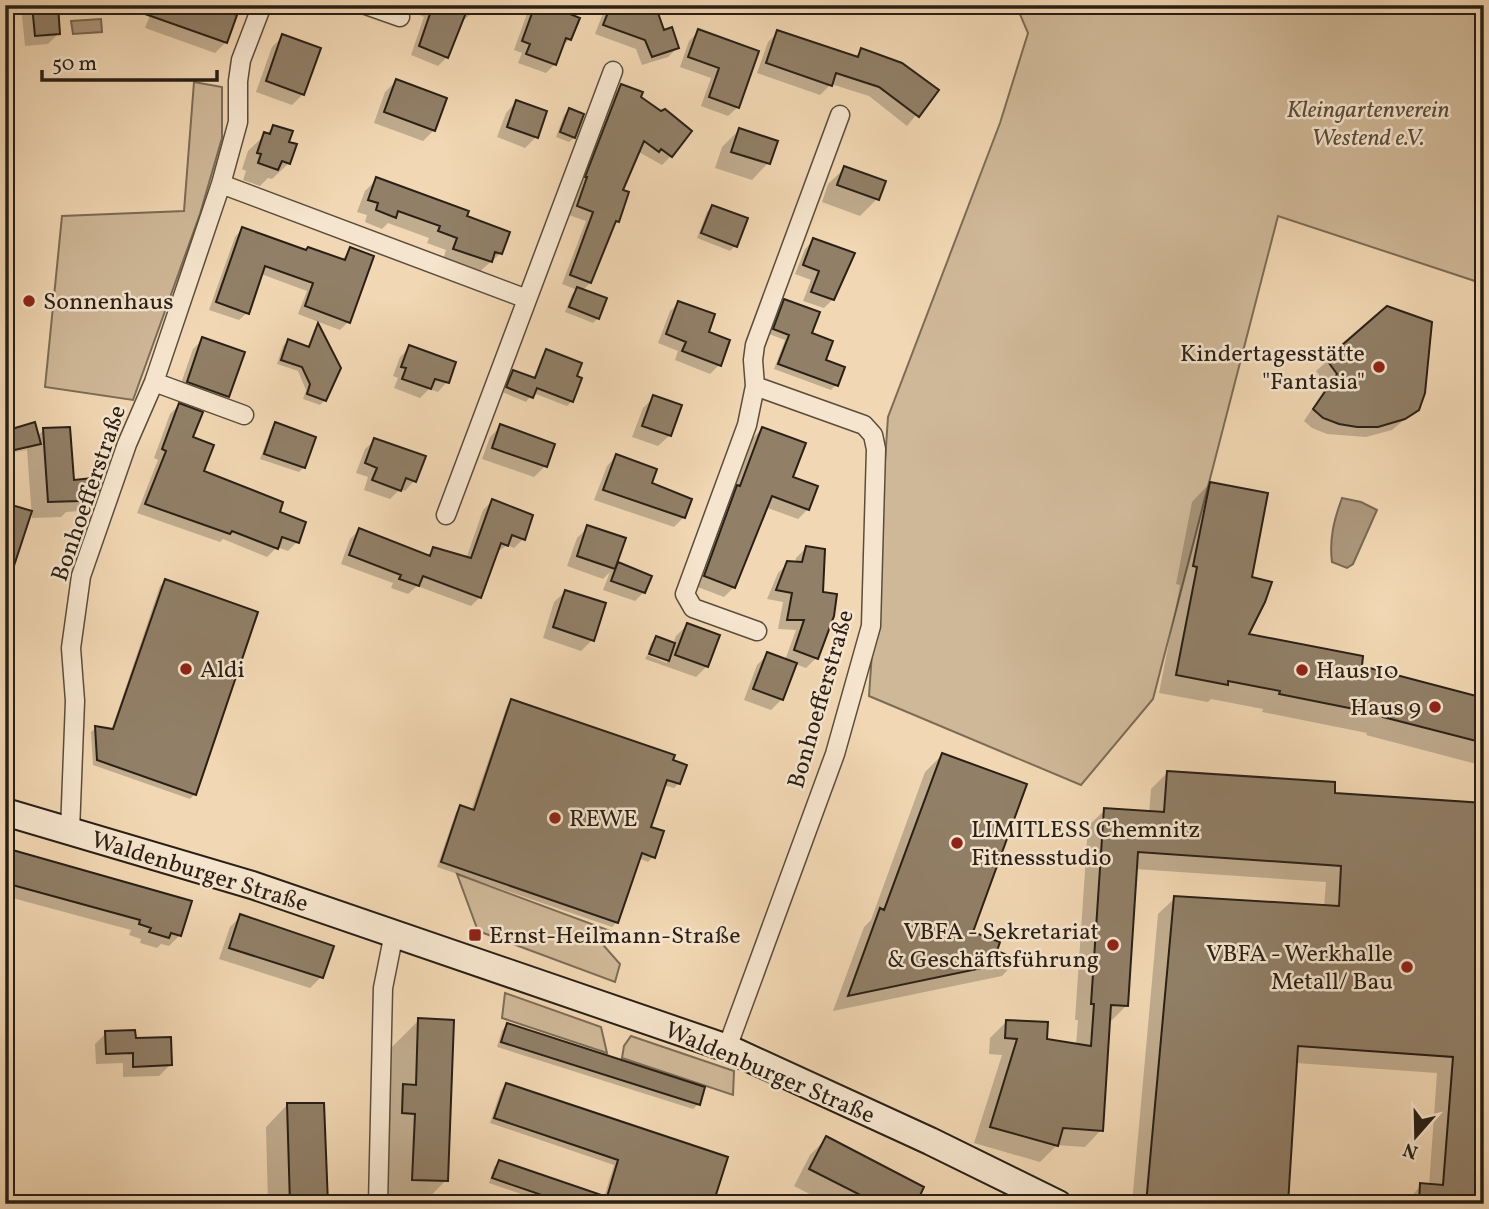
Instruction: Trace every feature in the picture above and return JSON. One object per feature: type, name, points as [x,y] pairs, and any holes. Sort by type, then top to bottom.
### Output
[{"type":"street","name":"Bonhoefferstraße","points":[[70,831],[75,701],[71,648],[81,576],[127,444],[154,382],[221,184],[238,122],[241,60],[261,5]]},
{"type":"street","points":[[366,5],[400,17]]},
{"type":"street","points":[[446,515],[613,71]]},
{"type":"street","points":[[757,631],[693,608],[685,594],[747,425],[755,386],[755,345],[840,115]]},
{"type":"street","points":[[221,184],[527,299]]},
{"type":"street","name":"Bonhoefferstraße","points":[[154,382],[244,415]]},
{"type":"street","name":"Bonhoefferstraße","points":[[727,1048],[835,754],[871,626],[876,449],[873,435],[864,425],[755,386]]},
{"type":"street","name":"Waldenburger Straße","points":[[5,812],[252,885],[727,1048],[1058,1204]]},
{"type":"street","points":[[378,1204],[383,988],[394,933]]},
{"type":"green space","name":"Kleingartenverein Westend e.V.","points":[[1016,5],[1484,5],[1484,284],[1278,216],[1153,699],[1081,785],[869,696],[888,417],[1000,123],[1028,33]]},
{"type":"green space","points":[[194,82],[222,87],[222,138],[200,214],[133,400],[45,387],[62,216],[184,211]]},
{"type":"green space","points":[[457,874],[613,932],[604,946],[620,964],[615,982],[478,931]]},
{"type":"green space","points":[[505,993],[601,1027],[607,1053],[502,1018]]},
{"type":"green space","points":[[631,1036],[734,1071],[733,1095],[622,1058],[624,1046]]},
{"type":"shaded area","points":[[101,19],[102,32],[73,34],[71,21]]},
{"type":"shaded area","points":[[1342,498],[1361,502],[1377,510],[1353,564],[1347,568],[1332,562],[1331,554],[1333,530]]},
{"type":"building","points":[[32,5],[58,5],[60,34],[35,36]]},
{"type":"building","points":[[128,5],[210,5],[237,15],[227,43],[128,8]]},
{"type":"building","points":[[433,5],[469,5],[448,58],[419,46]]},
{"type":"building","points":[[535,5],[548,5],[580,18],[571,40],[566,38],[556,65],[526,54],[530,44],[522,41]]},
{"type":"building","points":[[611,5],[636,5],[658,13],[664,30],[672,27],[679,48],[652,57],[645,40],[603,25]]},
{"type":"building","points":[[698,29],[759,51],[739,108],[709,97],[719,68],[688,57]]},
{"type":"building","points":[[777,30],[858,57],[861,48],[902,63],[939,90],[919,117],[879,87],[836,73],[832,86],[766,63]]},
{"type":"building","points":[[282,34],[321,48],[304,95],[266,81]]},
{"type":"building","points":[[396,79],[447,98],[435,131],[384,112]]},
{"type":"building","points":[[621,84],[643,92],[641,97],[661,111],[665,109],[692,131],[672,157],[661,149],[659,152],[644,141],[623,190],[629,192],[619,222],[616,221],[591,283],[570,275],[593,212],[577,206],[585,177]]},
{"type":"building","points":[[516,100],[547,111],[538,138],[507,127]]},
{"type":"building","points":[[569,108],[584,114],[575,138],[560,132]]},
{"type":"building","points":[[273,125],[293,131],[289,142],[297,144],[290,164],[282,161],[278,170],[258,163],[261,154],[257,153],[264,132],[270,134]]},
{"type":"building","points":[[739,128],[778,141],[770,164],[731,152]]},
{"type":"building","points":[[844,166],[886,181],[879,200],[837,185]]},
{"type":"building","points":[[376,177],[469,211],[467,216],[510,232],[502,254],[495,252],[492,262],[453,249],[457,238],[438,231],[440,226],[398,211],[396,218],[376,210],[378,203],[368,200]]},
{"type":"building","points":[[712,205],[748,218],[737,247],[701,233]]},
{"type":"building","points":[[242,227],[306,250],[308,247],[345,260],[350,247],[374,256],[350,323],[305,306],[313,283],[265,266],[249,314],[216,302]]},
{"type":"building","points":[[813,238],[855,253],[834,300],[811,292],[819,271],[803,265]]},
{"type":"building","points":[[577,287],[607,298],[599,319],[569,307]]},
{"type":"building","points":[[784,299],[820,312],[812,333],[833,341],[826,360],[845,367],[838,386],[778,364],[789,335],[773,329]]},
{"type":"building","points":[[678,301],[715,314],[709,332],[730,340],[721,366],[682,351],[686,342],[666,334]]},
{"type":"building","name":"Kindertagesstätte \"Fantasia\"","points":[[1387,306],[1432,322],[1425,393],[1419,410],[1405,419],[1378,427],[1357,427],[1323,418],[1313,409],[1337,374],[1326,359]]},
{"type":"building","points":[[318,323],[341,368],[326,401],[307,394],[310,384],[302,367],[281,360],[288,339],[309,347]]},
{"type":"building","points":[[202,337],[245,352],[229,397],[187,382]]},
{"type":"building","points":[[409,345],[456,362],[449,383],[435,379],[431,389],[402,379],[406,368],[401,367]]},
{"type":"building","points":[[546,349],[582,363],[577,376],[582,378],[573,402],[537,388],[533,398],[506,387],[513,370],[535,378]]},
{"type":"building","points":[[653,395],[682,405],[671,436],[642,426]]},
{"type":"building","points":[[179,403],[203,412],[193,437],[214,445],[204,471],[283,502],[280,512],[306,522],[299,543],[282,537],[278,549],[232,531],[230,534],[145,504],[166,451],[162,449]]},
{"type":"building","points":[[35,422],[41,444],[10,451],[5,431]]},
{"type":"building","points":[[275,422],[316,437],[305,468],[264,454]]},
{"type":"building","points":[[500,424],[555,444],[547,467],[492,448]]},
{"type":"building","points":[[70,427],[74,480],[103,477],[97,495],[80,497],[80,501],[48,502],[43,428]]},
{"type":"building","points":[[762,427],[806,443],[793,477],[818,486],[809,510],[772,496],[735,588],[704,576],[737,485],[740,486]]},
{"type":"building","points":[[374,438],[426,456],[416,482],[406,478],[401,491],[372,480],[377,468],[365,463]]},
{"type":"building","points":[[616,454],[657,469],[652,483],[692,499],[685,518],[603,490]]},
{"type":"building","points":[[1210,482],[1268,493],[1252,577],[1272,582],[1249,634],[1363,656],[1362,666],[1484,698],[1484,743],[1383,717],[1384,715],[1279,694],[1280,691],[1176,675],[1197,567],[1193,566]]},
{"type":"building","points":[[492,499],[533,515],[525,540],[512,535],[508,546],[501,543],[481,598],[423,576],[419,586],[399,579],[401,575],[349,555],[359,528],[430,556],[433,547],[471,558]]},
{"type":"building","points":[[5,503],[32,511],[9,581],[5,581]]},
{"type":"building","points":[[587,525],[626,538],[615,569],[577,556]]},
{"type":"building","points":[[806,546],[825,549],[823,592],[837,594],[834,616],[818,659],[794,650],[804,620],[787,620],[792,593],[776,590],[787,561],[802,562]]},
{"type":"building","points":[[618,562],[652,576],[645,593],[611,581]]},
{"type":"building","name":"Aldi","points":[[165,579],[258,612],[196,795],[97,760],[95,726],[113,729]]},
{"type":"building","points":[[565,590],[606,603],[594,641],[553,627]]},
{"type":"building","points":[[687,623],[720,635],[708,667],[675,655]]},
{"type":"building","points":[[656,636],[675,643],[669,661],[649,654]]},
{"type":"building","points":[[767,652],[797,663],[783,700],[753,689]]},
{"type":"building","name":"REWE","points":[[511,699],[675,755],[673,760],[687,765],[680,784],[667,780],[651,827],[664,831],[655,858],[642,853],[618,923],[441,862],[460,805],[474,810]]},
{"type":"building","name":"LIMITLESS Chemnitz Fitnessstudio","points":[[942,753],[1027,784],[973,932],[1000,942],[997,951],[1020,960],[848,996],[880,908],[884,910]]},
{"type":"building","points":[[1167,771],[1335,782],[1335,793],[1484,803],[1484,903],[1476,1024],[1483,1025],[1480,1059],[1484,1059],[1484,1204],[1419,1204],[1420,1183],[1443,1185],[1453,1057],[1298,1046],[1288,1204],[1146,1204],[1174,896],[1339,906],[1341,866],[1138,852],[1128,1006],[1111,1005],[1103,1131],[1063,1128],[1058,1146],[990,1127],[1017,1039],[1005,1038],[1006,1020],[1048,1022],[1047,1039],[1091,1046],[1094,1004],[1091,1004],[1104,808],[1164,812]]},
{"type":"building","points":[[9,849],[192,901],[181,936],[171,933],[169,938],[149,932],[151,928],[139,924],[140,920],[5,883],[5,862]]},
{"type":"building","points":[[240,914],[334,946],[323,978],[229,948]]},
{"type":"building","points":[[418,1018],[454,1020],[448,1181],[412,1180],[415,1114],[402,1113],[403,1084],[416,1085]]},
{"type":"building","points":[[507,1023],[705,1087],[700,1105],[501,1042]]},
{"type":"building","points":[[135,1030],[136,1038],[171,1037],[172,1065],[133,1067],[133,1053],[106,1054],[105,1031]]},
{"type":"building","points":[[506,1083],[728,1157],[713,1204],[568,1204],[492,1178],[499,1160],[607,1197],[618,1160],[494,1118]]},
{"type":"building","points":[[287,1103],[324,1103],[328,1204],[290,1204]]},
{"type":"building","points":[[826,1136],[924,1187],[916,1204],[878,1204],[809,1169]]},
{"type":"place","name":"Sonnenhaus","points":[[29,301]]},
{"type":"place","name":"Kindertagesstätte \"Fantasia\"","points":[[1379,367]]},
{"type":"place","name":"Aldi","points":[[186,669]]},
{"type":"place","name":"Haus 10","points":[[1302,670]]},
{"type":"place","name":"Haus 9","points":[[1435,707]]},
{"type":"place","name":"REWE","points":[[555,818]]},
{"type":"place","name":"LIMITLESS Chemnitz Fitnessstudio","points":[[957,843]]},
{"type":"place","name":"Ernst-Heilmann-Straße","points":[[475,935]]},
{"type":"place","name":"VBFA - Sekretariat & Geschäftsführung","points":[[1113,945]]},
{"type":"place","name":"VBFA - Werkhalle Metall/ Bau","points":[[1407,967]]}]
